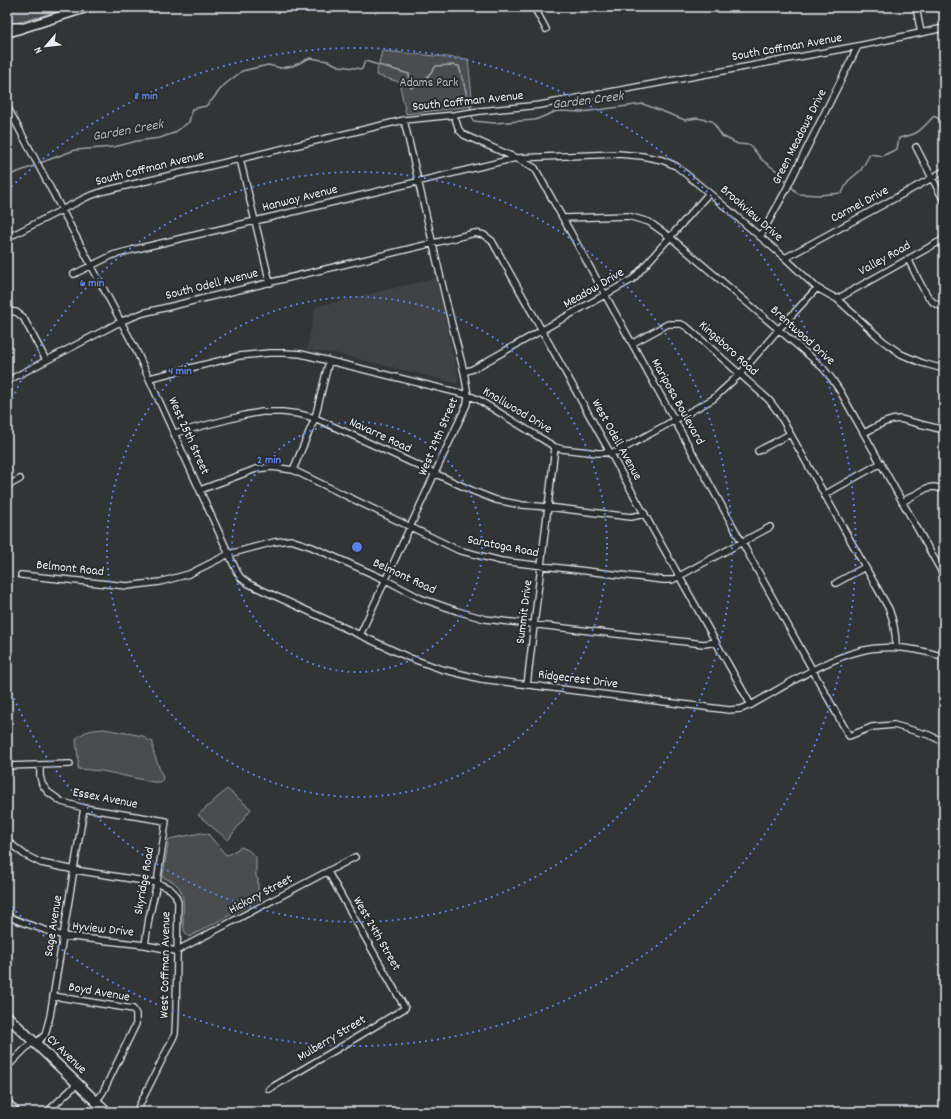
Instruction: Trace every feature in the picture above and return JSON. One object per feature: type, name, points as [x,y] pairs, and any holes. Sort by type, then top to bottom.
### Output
[{"type":"main road","points":[[7,33],[89,7]]},
{"type":"main road","name":"CY Avenue","points":[[7,1016],[107,1112]]},
{"type":"street","points":[[534,7],[546,28]]},
{"type":"street","points":[[916,7],[921,33]]},
{"type":"street","points":[[7,27],[26,27]]},
{"type":"street","name":"South Coffman Avenue","points":[[7,238],[61,209],[104,191],[404,120],[540,105],[858,46],[944,28]]},
{"type":"street","name":"Green Meadows Drive","points":[[760,237],[785,192],[858,46]]},
{"type":"street","name":"West 25th Street","points":[[7,106],[122,321],[150,378],[229,554]]},
{"type":"street","name":"Mariposa Boulevard","points":[[454,115],[459,130],[464,136],[516,158],[535,168],[849,736],[872,727],[894,725],[929,735],[944,742]]},
{"type":"street","name":"West 29th Street","points":[[360,635],[436,473],[467,404],[468,395],[464,372],[404,120]]},
{"type":"street","points":[[916,147],[944,200]]},
{"type":"street","name":"Brookview Drive","points":[[516,158],[618,154],[642,156],[662,160],[676,166],[785,258],[817,288],[837,299],[884,341],[901,354],[922,363],[944,369]]},
{"type":"street","name":"Hanway Avenue","points":[[91,265],[112,255],[516,158]]},
{"type":"street","points":[[240,159],[270,283]]},
{"type":"street","name":"Carmel Drive","points":[[785,258],[944,171]]},
{"type":"street","name":"Meadow Drive","points":[[464,372],[473,370],[633,279],[709,193]]},
{"type":"street","name":"Brentwood Drive","points":[[563,218],[628,216],[649,222],[670,236],[823,368],[832,379],[864,433],[943,572]]},
{"type":"street","name":"West Odell Avenue","points":[[433,244],[475,233],[484,235],[492,241],[751,705]]},
{"type":"street","name":"Valley Road","points":[[837,299],[944,239]]},
{"type":"street","name":"South Odell Avenue","points":[[7,381],[122,321],[143,313],[433,244]]},
{"type":"street","points":[[908,259],[932,301],[944,307]]},
{"type":"street","points":[[74,274],[91,265]]},
{"type":"street","name":"Knollwood Drive","points":[[150,378],[239,356],[255,354],[295,354],[468,395],[555,447],[598,453],[618,452],[713,399],[740,374],[817,288]]},
{"type":"street","points":[[7,312],[16,312],[23,316],[46,360]]},
{"type":"street","name":"Kingsboro Road","points":[[633,343],[668,324],[681,324],[687,327],[769,400],[778,412],[892,617],[896,634],[896,647]]},
{"type":"street","points":[[293,470],[315,418],[329,361]]},
{"type":"street","name":"Navarre Road","points":[[175,433],[262,412],[299,414],[315,418],[473,491],[496,500],[522,505],[631,517],[645,514]]},
{"type":"street","points":[[864,433],[894,419],[900,419],[944,430]]},
{"type":"street","points":[[758,451],[790,434]]},
{"type":"street","name":"Summit Drive","points":[[527,684],[555,447]]},
{"type":"street","points":[[824,494],[881,463]]},
{"type":"street","name":"Saratoga Road","points":[[200,490],[256,469],[272,467],[293,470],[458,550],[501,561],[664,580],[672,580],[770,527]]},
{"type":"street","points":[[7,485],[10,485],[20,479]]},
{"type":"street","points":[[902,502],[928,488],[934,487],[944,489]]},
{"type":"street","name":"Belmont Road","points":[[21,575],[127,586],[160,582],[189,574],[229,554],[274,542],[292,540],[312,547],[386,580],[420,598],[485,619],[704,644],[716,642]]},
{"type":"street","name":"Ridgecrest Drive","points":[[229,554],[237,572],[241,578],[249,584],[410,658],[441,669],[481,678],[729,710],[751,705],[813,671],[838,659],[864,650],[896,647],[915,649],[944,657]]},
{"type":"street","points":[[836,583],[865,567]]},
{"type":"street","points":[[7,766],[70,764]]},
{"type":"street","name":"Essex Avenue","points":[[40,765],[42,784],[48,792],[62,802],[84,808],[166,821]]},
{"type":"street","name":"Sage Avenue","points":[[7,1067],[34,1042],[45,1035],[50,1016],[60,959],[84,808]]},
{"type":"street","name":"Skyridge Road","points":[[145,946],[157,883],[166,821]]},
{"type":"street","name":"West Coffman Avenue","points":[[7,841],[25,855],[41,863],[157,883],[170,889],[175,894],[178,902],[175,1034],[136,1112]]},
{"type":"street","name":"Hickory Street","points":[[176,951],[355,857]]},
{"type":"street","name":"West 24th Street","points":[[328,872],[405,1008]]},
{"type":"street","name":"Hyview Drive","points":[[7,916],[63,936],[176,951]]},
{"type":"street","name":"Boyd Avenue","points":[[53,996],[132,1009],[136,1014],[136,1024],[103,1092],[96,1102]]},
{"type":"street","name":"Mulberry Street","points":[[269,1089],[405,1008]]},
{"type":"street","points":[[47,1112],[77,1084]]},
{"type":"street","points":[[7,1102],[17,1112]]},
{"type":"shaded area","points":[[436,278],[459,380],[457,383],[334,353],[307,350],[315,307]]},
{"type":"green space","points":[[7,7],[70,7],[7,25]]},
{"type":"green space","name":"Adams Park","points":[[382,51],[468,59],[473,106],[406,114],[399,82],[376,75]]},
{"type":"green space","points":[[104,729],[143,736],[153,742],[153,751],[163,778],[161,782],[153,782],[102,771],[78,769],[76,739],[86,732]]},
{"type":"green space","points":[[227,789],[251,809],[228,840],[198,815]]},
{"type":"green space","points":[[201,833],[208,834],[225,854],[228,855],[241,847],[248,850],[256,857],[258,900],[189,937],[185,933],[183,920],[184,905],[181,891],[176,884],[163,877],[163,874],[169,839]]},
{"type":"waterway","name":"Garden Creek","points":[[40,163],[75,150],[114,147],[137,141],[160,138],[174,133],[189,122],[192,109],[206,106],[223,86],[242,71],[268,65],[281,68],[293,66],[310,58],[328,61],[339,66],[362,69],[365,61],[409,74],[411,88],[424,81],[436,66],[459,66],[471,110]]},
{"type":"waterway","name":"Garden Creek","points":[[472,114],[473,121],[494,123],[535,120],[557,111],[582,112],[643,104],[685,120],[697,118],[712,121],[722,136],[738,144],[750,145],[762,160],[777,171],[787,182]]},
{"type":"waterway","name":"Garden Creek","points":[[790,185],[798,194],[819,195],[842,193],[848,181],[861,170],[870,154],[882,156],[897,149],[899,138],[919,131],[934,116],[944,122]]},
{"type":"waterway","name":"Garden Creek","points":[[7,176],[37,165]]}]
